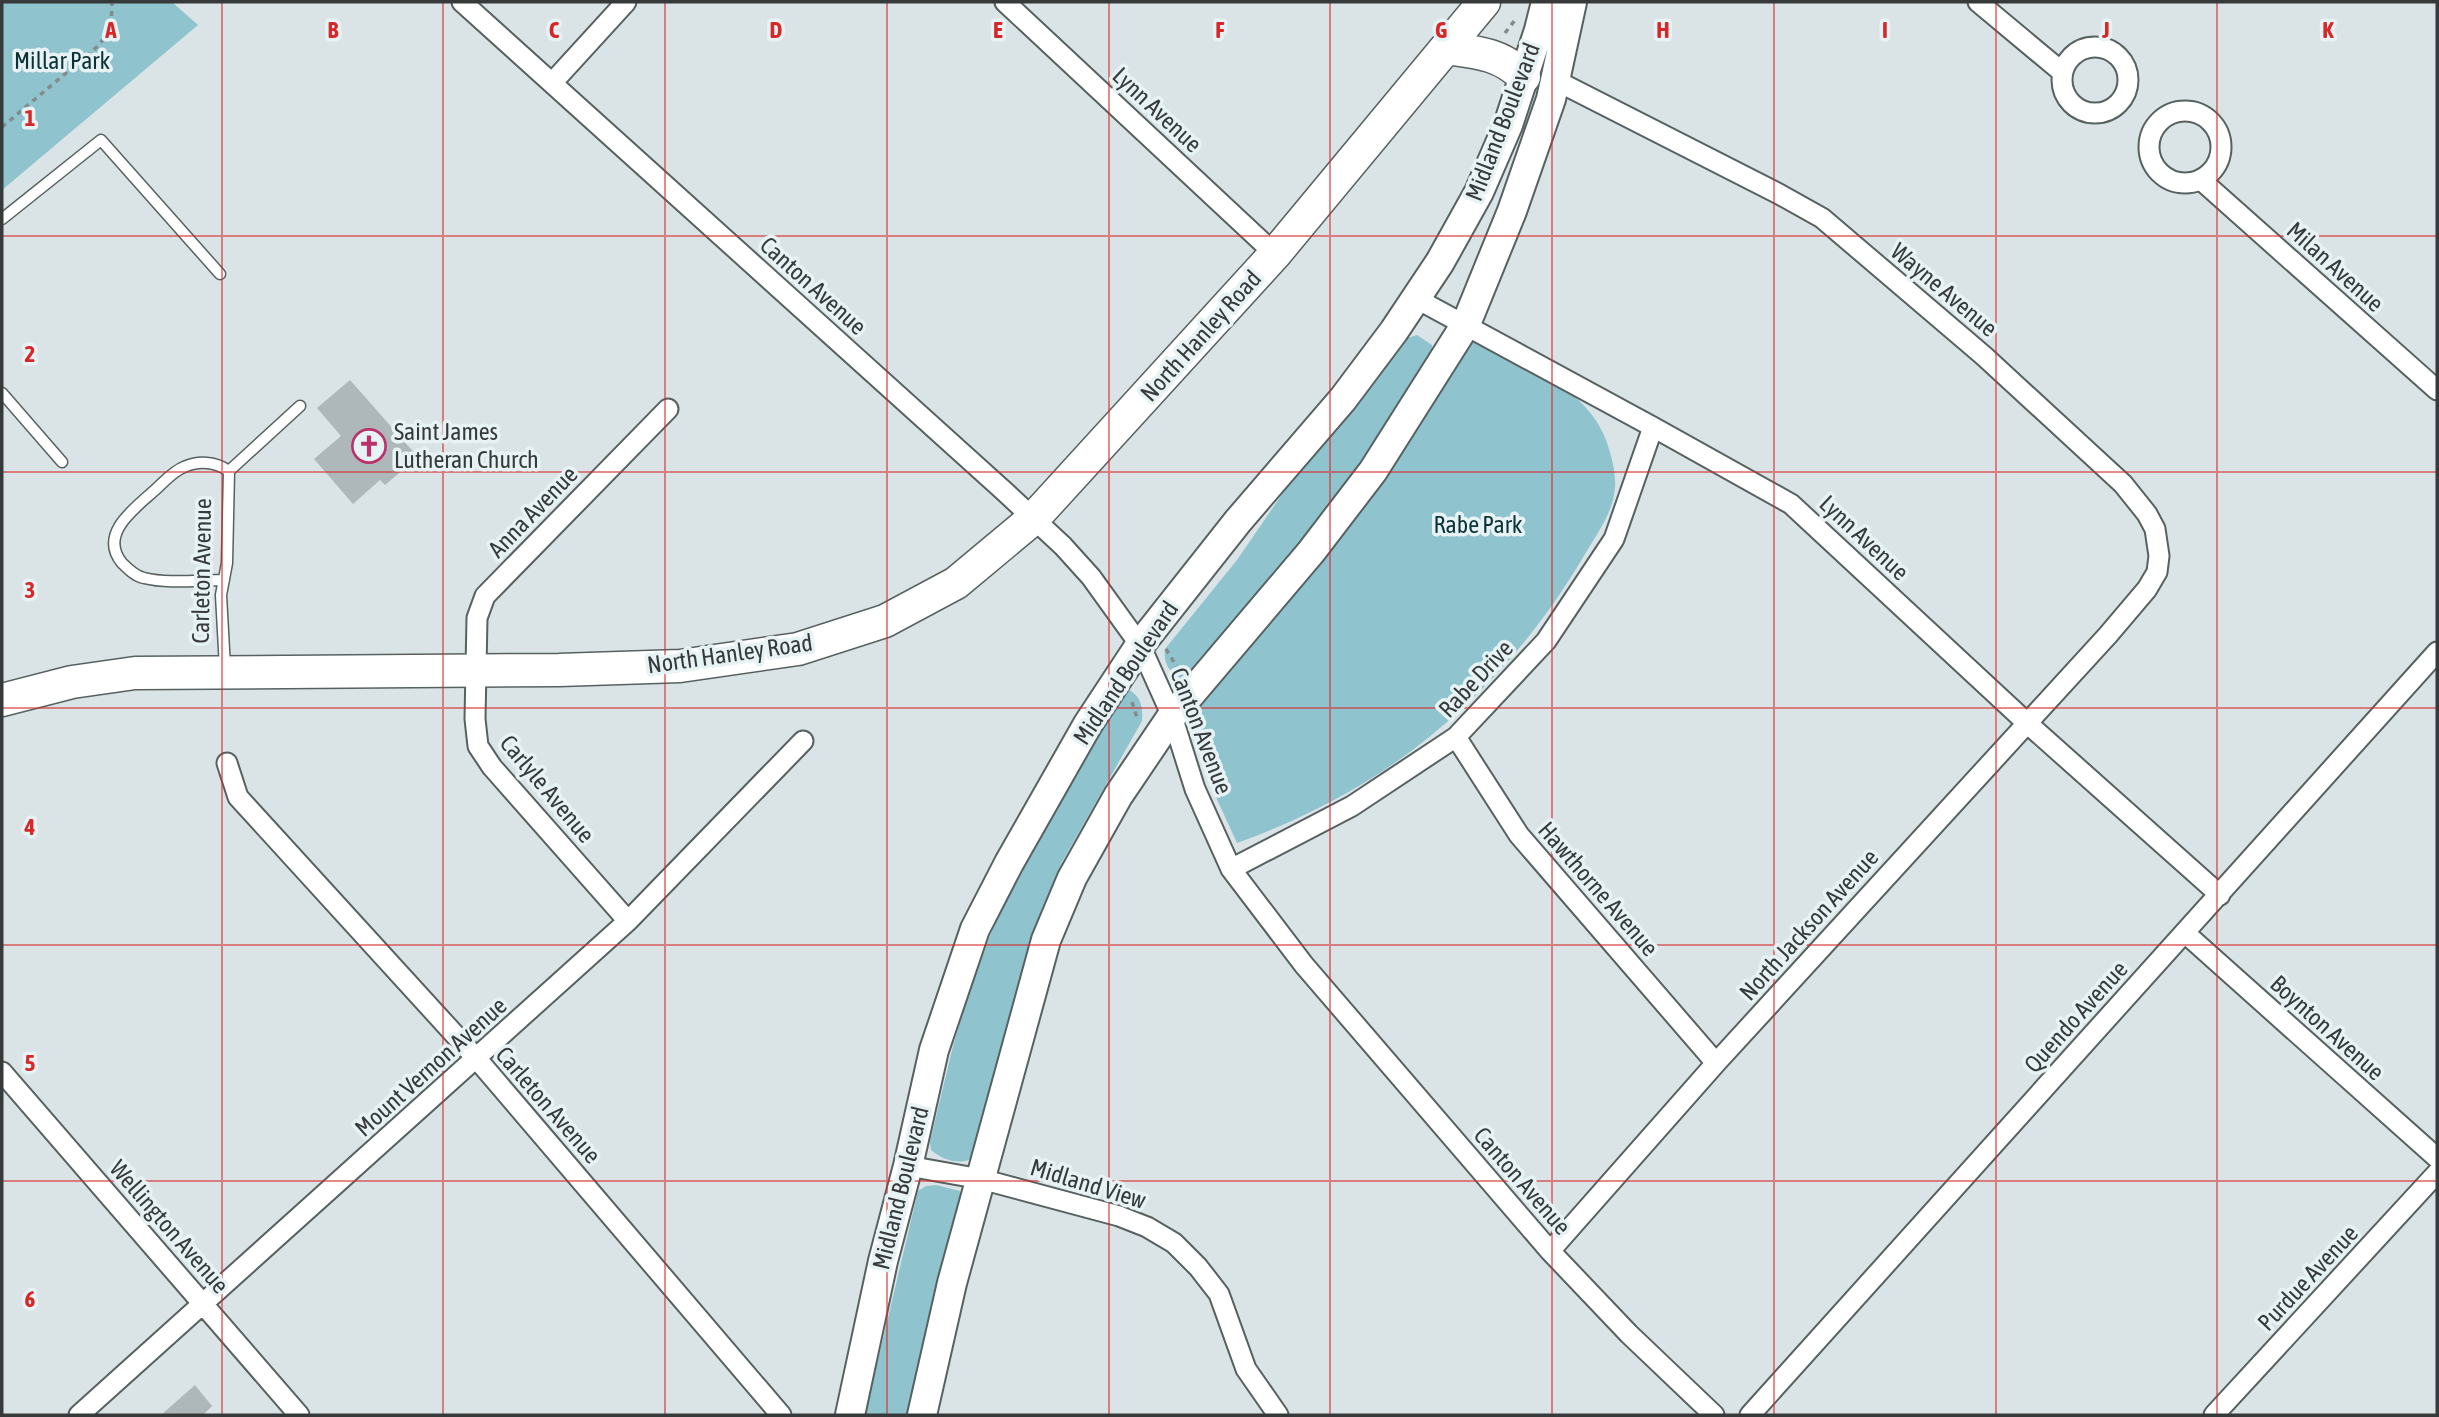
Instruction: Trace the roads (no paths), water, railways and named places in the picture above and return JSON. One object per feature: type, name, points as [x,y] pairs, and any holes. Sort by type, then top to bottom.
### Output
[{"type":"main road","name":"North Hanley Road","points":[[2,700],[72,682],[135,673],[559,670],[680,666],[798,649],[885,621],[956,583],[1034,518],[1275,254],[1484,2]]},
{"type":"main road","name":"Midland Boulevard","points":[[850,1415],[883,1261],[934,1050],[975,929],[1088,724],[1153,646],[1238,521],[1343,398],[1417,299],[1479,192],[1508,124],[1546,2]]},
{"type":"main road","name":"Midland Boulevard","points":[[922,1415],[952,1283],[1046,940],[1072,878],[1118,796],[1172,716],[1311,552],[1373,471],[1465,324],[1512,211],[1551,99],[1572,2]]},
{"type":"main road","points":[[1447,48],[1493,56],[1507,62],[1524,77]]},
{"type":"street","name":"Canton Avenue","points":[[462,2],[1034,518],[1153,646],[1195,789],[1231,869],[1304,965],[1550,1251],[1629,1334],[1714,1415]]},
{"type":"street","points":[[552,83],[626,2]]},
{"type":"street","name":"Lynn Avenue","points":[[1005,2],[1275,254]]},
{"type":"street","points":[[1978,2],[2062,72]]},
{"type":"street","name":"Wayne Avenue","points":[[1555,80],[1822,218],[1984,356],[2123,484],[2147,514],[2155,529],[2159,556],[2157,572],[2147,589],[2108,635]]},
{"type":"street","name":"Milan Avenue","points":[[2201,180],[2437,390]]},
{"type":"street","name":"Lynn Avenue","points":[[1417,299],[1791,504],[2027,723],[2220,895]]},
{"type":"street","name":"Anna Avenue","points":[[474,669],[477,618],[485,596],[668,410]]},
{"type":"street","name":"Rabe Drive","points":[[1231,869],[1352,806],[1456,737],[1546,641],[1614,539],[1653,427]]},
{"type":"street","name":"North Jackson Avenue","points":[[1550,1251],[1716,1063],[2108,635]]},
{"type":"street","name":"Quendo Avenue","points":[[1751,1415],[2437,652]]},
{"type":"street","name":"Carlyle Avenue","points":[[474,669],[478,746],[492,767],[628,921]]},
{"type":"street","name":"Hawthorne Avenue","points":[[1456,737],[1519,835],[1716,1063]]},
{"type":"street","name":"Mount Vernon Avenue","points":[[79,1415],[628,921],[803,741]]},
{"type":"street","name":"Carleton Avenue","points":[[227,763],[238,797],[477,1059],[781,1415]]},
{"type":"street","name":"Boynton Avenue","points":[[2185,933],[2437,1158]]},
{"type":"street","name":"Wellington Avenue","points":[[2,1072],[299,1415]]},
{"type":"street","name":"Midland View","points":[[908,1166],[981,1178],[1119,1216],[1147,1227],[1174,1243],[1198,1267],[1219,1294],[1246,1369],[1278,1415]]},
{"type":"street","name":"Purdue Avenue","points":[[2214,1415],[2437,1173]]},
{"type":"lane","points":[[2,219],[101,140],[220,274]]},
{"type":"lane","points":[[2,393],[62,462]]},
{"type":"lane","points":[[224,580],[142,578],[129,570],[118,558],[113,545],[114,537],[126,516],[181,467],[199,463],[219,464],[229,471],[300,406]]},
{"type":"lane","name":"Carleton Avenue","points":[[225,672],[221,595],[227,563],[229,471]]},
{"type":"place","name":"Saint James Lutheran Church","points":[[369,446]]},
{"type":"park label","name":"Millar Park","points":[[62,61]]},
{"type":"park label","name":"Rabe Park","points":[[1478,525]]}]
